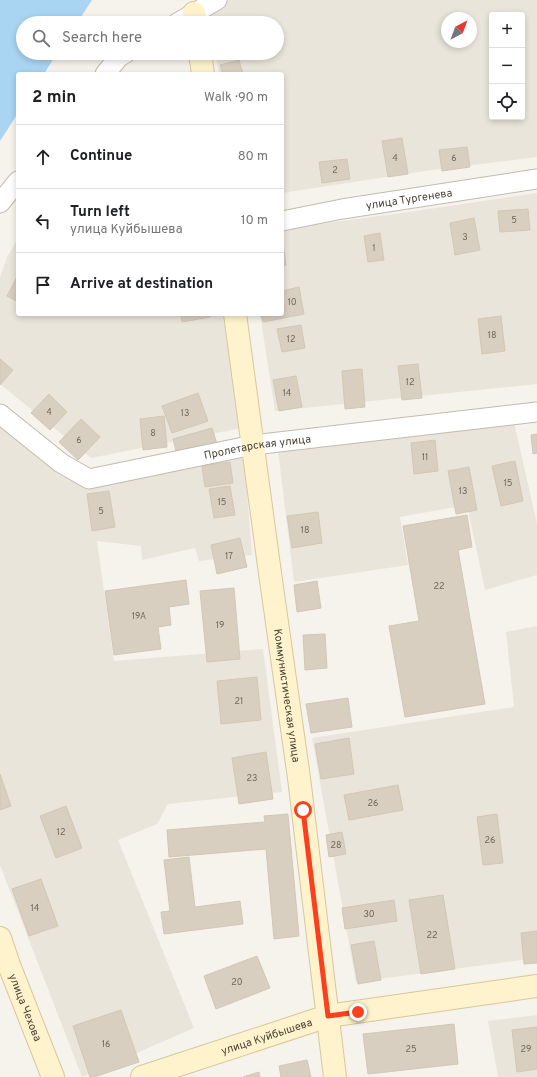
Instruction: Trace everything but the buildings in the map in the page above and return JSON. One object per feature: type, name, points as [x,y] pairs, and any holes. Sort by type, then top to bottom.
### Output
[{"type":"street","points":[[195,16],[217,0]]},
{"type":"street","points":[[107,72],[117,60]]},
{"type":"street","points":[[201,60],[203,72]]},
{"type":"street","name":"улица Тургенева","points":[[284,221],[342,209],[537,178]]},
{"type":"street","points":[[0,203],[16,183]]},
{"type":"street","name":"Коммунистическая улица","points":[[235,316],[268,566],[300,778],[335,1077]]},
{"type":"street","name":"Пролетарская улица","points":[[0,414],[60,463],[89,479],[253,445],[537,412]]},
{"type":"street","name":"улица Чехова","points":[[0,938],[9,965],[53,1077]]},
{"type":"street","name":"улица Куйбышева","points":[[142,1077],[328,1016],[537,986]]},
{"type":"shaded area","points":[[215,0],[537,0],[537,157],[425,171],[284,193],[284,72],[219,72],[216,60],[284,60],[284,16],[208,15]]},
{"type":"shaded area","points":[[537,193],[537,384],[275,411],[260,316],[284,316],[284,229]]},
{"type":"shaded area","points":[[16,242],[16,316],[223,316],[241,428],[91,458],[0,384],[0,278],[7,257]]},
{"type":"shaded area","points":[[0,408],[95,483],[244,453],[252,555],[199,561],[195,548],[142,560],[141,546],[97,541],[114,661],[263,649],[282,792],[168,804],[157,824],[118,840],[194,1028],[82,1077],[0,865]]},
{"type":"shaded area","points":[[514,422],[537,524],[537,575],[485,590],[467,505],[400,517],[408,565],[294,582],[278,450]]},
{"type":"shaded area","points":[[537,626],[537,958],[356,982],[312,738],[514,707],[506,632]]},
{"type":"shaded area","points":[[537,1015],[537,1077],[498,1077],[488,1021]]},
{"type":"water","points":[[0,0],[92,0],[82,16],[16,16],[16,60],[53,60],[45,72],[16,72],[16,116],[0,141]]},
{"type":"route","points":[[303,810],[328,1016],[358,1012]]}]
